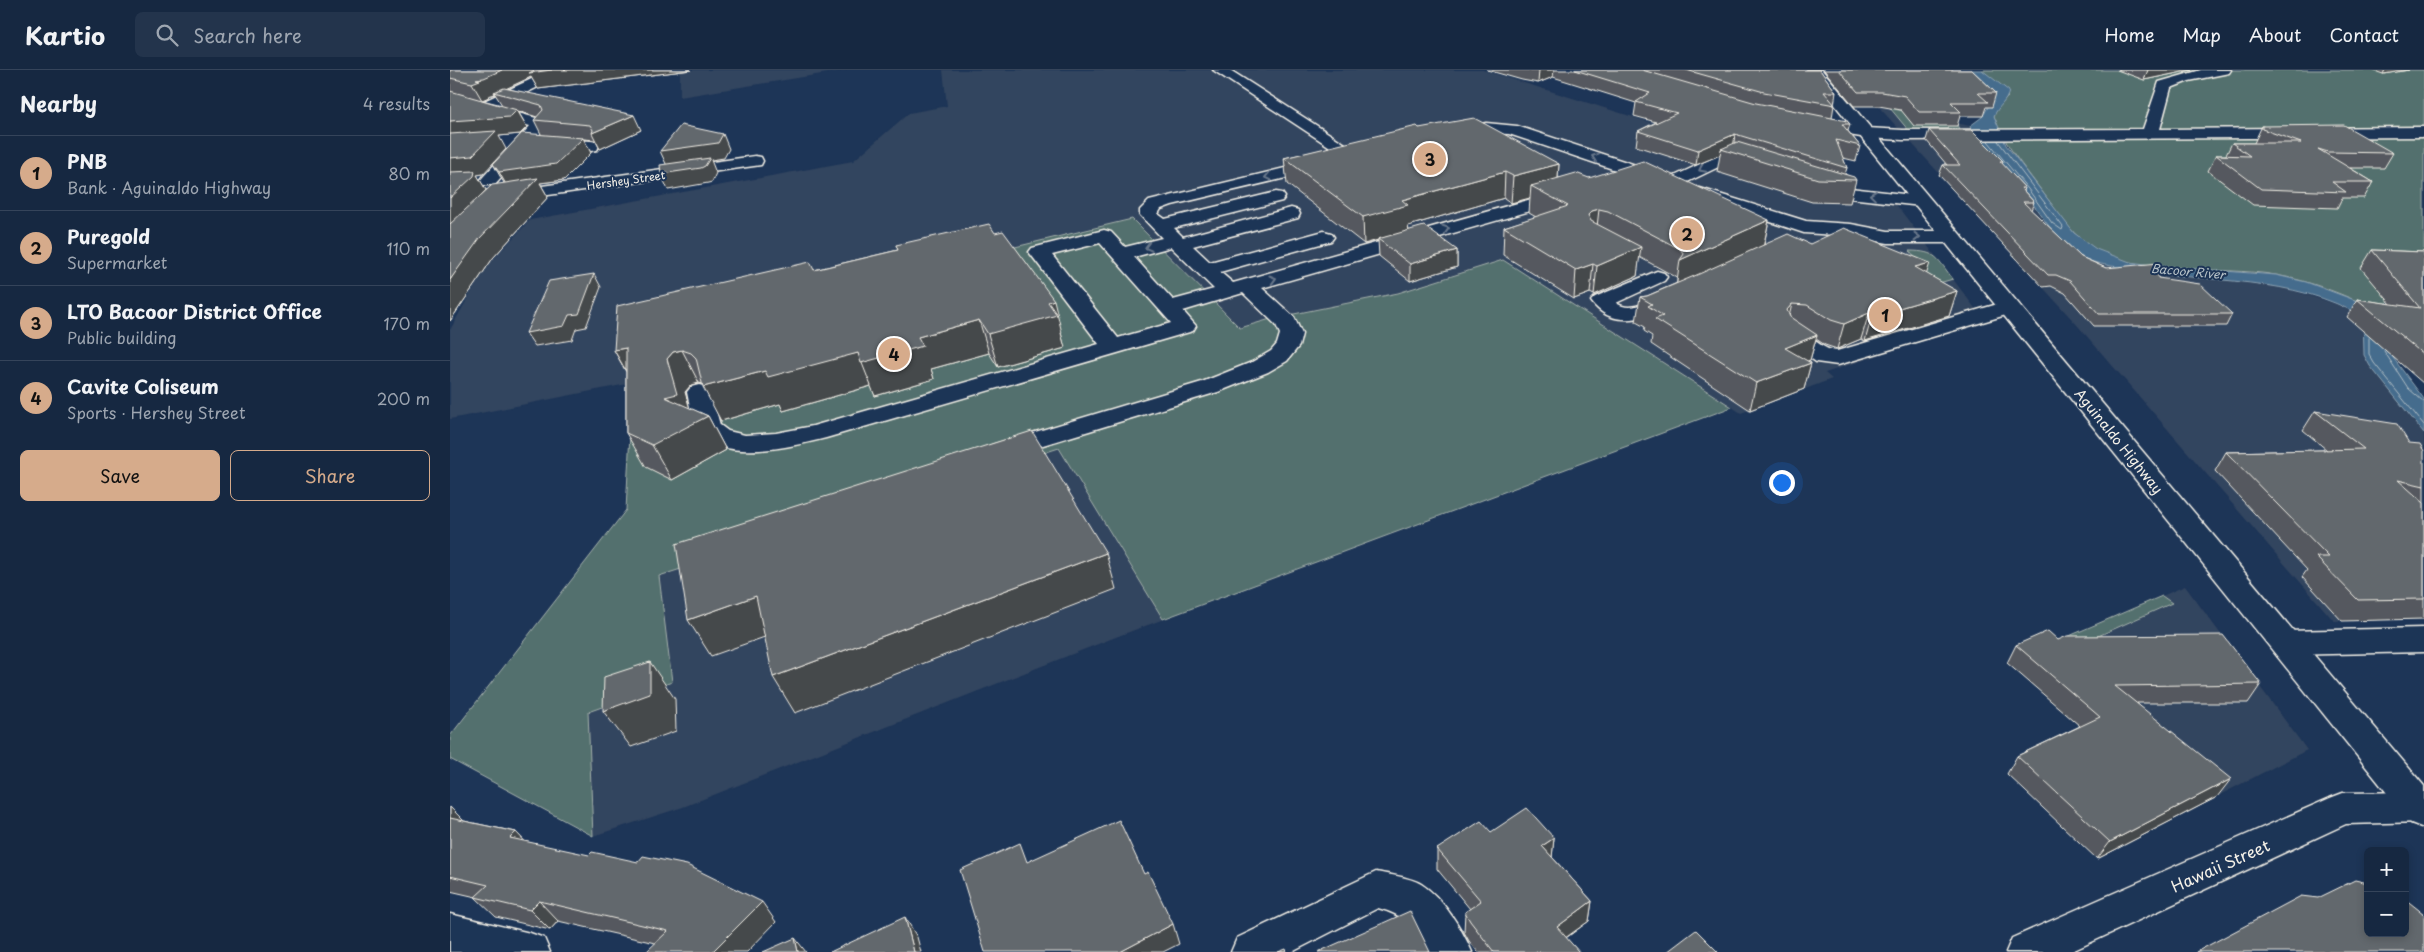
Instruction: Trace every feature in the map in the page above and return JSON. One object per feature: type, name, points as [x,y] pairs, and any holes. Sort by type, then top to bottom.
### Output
[{"type":"main road","points":[[484,106],[562,70]]},
{"type":"main road","points":[[1220,70],[1356,156]]},
{"type":"main road","name":"Aguinaldo Highway","points":[[1814,70],[2423,809]]},
{"type":"main road","points":[[2150,134],[2164,85],[2186,77],[2224,70]]},
{"type":"main road","points":[[450,98],[539,122],[539,127],[526,141],[492,194]]},
{"type":"main road","points":[[1798,121],[1867,133],[1939,135],[2424,132]]},
{"type":"main road","points":[[1441,137],[1486,128],[1510,129],[1794,224],[1825,229],[1851,230],[1888,237],[1944,228]]},
{"type":"main road","points":[[507,142],[526,141],[591,146]]},
{"type":"main road","points":[[978,458],[1210,387],[1260,367],[1279,356],[1288,346],[1291,334],[1286,322],[1207,270],[1148,213],[1151,207],[1160,203],[1375,152]]},
{"type":"main road","points":[[1673,184],[1730,156],[1774,170]]},
{"type":"main road","name":"Hershey Street","points":[[470,182],[492,194],[755,161]]},
{"type":"main road","points":[[1613,181],[1642,173]]},
{"type":"main road","points":[[1799,179],[1849,193],[1921,201]]},
{"type":"main road","points":[[1169,308],[1585,189]]},
{"type":"main road","points":[[1161,226],[1276,197]]},
{"type":"main road","points":[[1120,254],[1178,242],[1291,214]]},
{"type":"main road","points":[[1790,245],[1825,229]]},
{"type":"main road","points":[[699,392],[704,416],[711,430],[723,439],[747,443],[780,440],[817,433],[1185,326],[1104,236],[1039,252],[1113,346]]},
{"type":"main road","points":[[1207,270],[1324,237]]},
{"type":"main road","points":[[1794,336],[1824,357],[1838,358],[2008,307]]},
{"type":"main road","points":[[2285,643],[2424,640]]},
{"type":"main road","name":"Hawaii Street","points":[[2026,952],[2343,809],[2423,809]]},
{"type":"main road","points":[[1251,952],[1376,890],[1407,897],[1426,915],[1452,952]]},
{"type":"main road","points":[[450,932],[530,952]]},
{"type":"shaded area","points":[[598,70],[846,70],[680,97],[680,72],[571,86]]},
{"type":"shaded area","points":[[943,70],[1483,70],[1723,145],[1832,183],[1889,195],[1984,320],[1825,373],[1832,379],[1741,413],[1732,407],[1121,635],[683,807],[593,836],[450,759],[450,736],[626,510],[632,383],[450,419],[450,330],[484,269],[530,220],[853,161],[909,113],[947,106]]},
{"type":"shaded area","points":[[1877,105],[1970,126],[2079,256],[2089,261],[2146,272],[2259,283],[2288,289],[2336,304],[2363,316],[2364,355],[2424,433],[2424,619],[2334,621],[2078,326]]},
{"type":"shaded area","points":[[2185,586],[2307,750],[2206,802],[2089,735],[2007,663]]},
{"type":"green space","points":[[1982,70],[2424,70],[2424,276],[2377,310],[2328,289],[2276,275],[2254,272],[2154,267],[2107,255],[2087,244],[2073,232],[2013,152],[2002,135],[1994,116],[1997,108],[2008,97]]},
{"type":"green space","points":[[1890,108],[1956,123],[1960,131],[1909,131]]},
{"type":"green space","points":[[1132,219],[1240,328],[1274,318],[1398,293],[1503,260],[1732,407],[1163,619],[1059,448],[659,576],[672,682],[588,712],[593,836],[450,759],[450,736],[626,510],[635,338]]},
{"type":"green space","points":[[1909,251],[1919,251],[1936,258],[1953,279],[1922,288],[1918,261]]},
{"type":"green space","points":[[2162,596],[2172,603],[2049,658],[2039,649]]},
{"type":"water","name":"Bacoor River","points":[[1970,70],[1982,70],[2009,91],[1994,116],[2006,145],[2074,233],[2096,249],[2130,262],[2276,275],[2306,282],[2360,302],[2391,355],[2424,399],[2424,433],[2370,366],[2364,355],[2363,317],[2336,303],[2279,287],[2160,274],[2105,265],[2086,259],[2071,250],[2056,235],[2023,191],[1972,130],[1970,126],[1982,117],[1990,104]]},
{"type":"building","points":[[450,70],[502,70],[484,78],[476,79],[480,80],[472,83],[450,78]]},
{"type":"building","points":[[535,70],[552,70],[529,73]]},
{"type":"building","points":[[1575,70],[1642,70],[1756,103],[1847,121],[1850,124],[1842,124],[1860,146],[1836,140],[1847,168],[1735,134],[1698,150],[1638,131],[1677,113],[1636,102],[1650,93]]},
{"type":"building","points":[[1686,70],[1820,70],[1836,92],[1824,92],[1835,105],[1764,92]]},
{"type":"building","points":[[1839,70],[1972,70],[1996,93],[1978,93],[1988,102],[1951,102],[1961,112],[1919,112],[1905,96],[1882,92],[1858,92]]},
{"type":"building","points":[[504,88],[634,115],[592,133],[593,130],[590,125],[534,120],[543,110],[541,105],[494,92]]},
{"type":"building","points":[[450,91],[517,110],[510,117],[450,121]]},
{"type":"building","points":[[1474,118],[1559,164],[1513,176],[1505,172],[1402,200],[1408,205],[1363,217],[1284,158],[1417,126],[1419,128]]},
{"type":"building","points":[[681,125],[723,134],[718,143],[660,151]]},
{"type":"building","points":[[2344,125],[2393,153],[2328,152],[2318,149],[2373,182],[2332,182],[2346,192],[2261,189],[2216,155],[2250,156],[2232,143],[2301,143],[2262,129],[2262,126]]},
{"type":"building","points":[[1929,130],[1972,130],[2003,161],[2000,161],[2025,188],[2021,188],[2034,202],[2023,202],[2081,257],[2106,268],[2159,263],[2158,278],[2200,284],[2232,314],[2099,314],[2070,281],[2056,275],[2048,275],[1943,165],[1960,165]]},
{"type":"building","points":[[496,131],[472,156],[450,158],[450,134]]},
{"type":"building","points":[[522,133],[583,138],[556,164],[499,172],[493,164]]},
{"type":"building","points":[[1737,142],[1854,177],[1856,180],[1818,179],[1721,149]]},
{"type":"building","points":[[710,158],[705,166],[701,168],[661,174],[660,165]]},
{"type":"building","points":[[1643,161],[1769,220],[1680,260],[1684,254],[1680,249],[1608,211],[1599,209],[1592,211],[1588,215],[1591,221],[1641,247],[1597,266],[1593,264],[1576,270],[1504,227],[1568,206],[1531,186],[1576,173],[1589,178]]},
{"type":"building","points":[[475,171],[474,176],[450,198],[450,172]]},
{"type":"building","points":[[538,178],[480,238],[450,280],[450,224],[492,185]]},
{"type":"building","points":[[989,224],[995,233],[1003,231],[1054,300],[1048,302],[1057,315],[988,334],[979,320],[918,337],[923,346],[861,363],[858,353],[768,377],[765,371],[703,387],[696,358],[691,353],[682,350],[673,352],[667,359],[677,394],[665,397],[708,416],[652,445],[626,433],[626,348],[614,350],[617,306],[810,262],[814,270],[898,250],[896,245]]},
{"type":"building","points":[[1424,226],[1457,250],[1410,264],[1378,239]]},
{"type":"building","points":[[1844,228],[1930,263],[1915,267],[1957,291],[1872,316],[1869,313],[1844,324],[1831,320],[1807,305],[1792,304],[1787,310],[1790,317],[1817,335],[1785,348],[1811,363],[1756,383],[1655,319],[1663,316],[1648,306],[1652,304],[1640,297],[1647,296],[1699,274],[1788,234],[1810,244]]},
{"type":"building","points":[[2372,250],[2424,252],[2424,355],[2357,299],[2420,308]]},
{"type":"building","points":[[594,274],[579,314],[569,315],[564,326],[526,333],[549,281]]},
{"type":"building","points":[[2315,411],[2397,424],[2409,443],[2420,444],[2424,451],[2424,486],[2398,480],[2424,503],[2424,599],[2358,600],[2316,557],[2329,557],[2226,452],[2364,449]]},
{"type":"building","points":[[1032,431],[1106,553],[773,677],[756,596],[688,620],[676,544]]},
{"type":"building","points":[[2048,631],[2058,640],[2067,636],[2223,635],[2261,684],[2115,686],[2231,779],[2110,842],[2017,756],[2100,717],[2016,645]]},
{"type":"building","points":[[650,662],[650,694],[603,711],[604,677]]},
{"type":"building","points":[[1527,808],[1554,838],[1542,846],[1592,901],[1557,927],[1579,952],[1494,952],[1465,912],[1481,901],[1437,849],[1481,821],[1491,832]]},
{"type":"building","points":[[450,818],[516,832],[510,838],[589,855],[592,852],[638,862],[643,856],[687,865],[762,902],[712,952],[646,952],[668,931],[539,901],[530,910],[475,897],[488,885],[450,876]]},
{"type":"building","points":[[1119,820],[1144,874],[1148,872],[1173,924],[1120,952],[985,952],[960,870],[1020,843],[1027,862]]},
{"type":"building","points":[[2355,880],[2364,882],[2364,937],[2409,937],[2409,902],[2424,914],[2424,952],[2196,952],[2301,896],[2318,898]]},
{"type":"building","points":[[1410,911],[1430,952],[1318,952]]},
{"type":"building","points":[[905,917],[914,952],[830,952]]},
{"type":"building","points":[[1696,930],[1718,952],[1667,952]]},
{"type":"building","points":[[795,938],[798,952],[763,952]]},
{"type":"place","name":"LTO Bacoor District Office","points":[[1430,159]]},
{"type":"place","name":"Puregold","points":[[1687,234]]},
{"type":"place","name":"PNB","points":[[1885,315]]},
{"type":"place","name":"Cavite Coliseum","points":[[894,354]]}]
